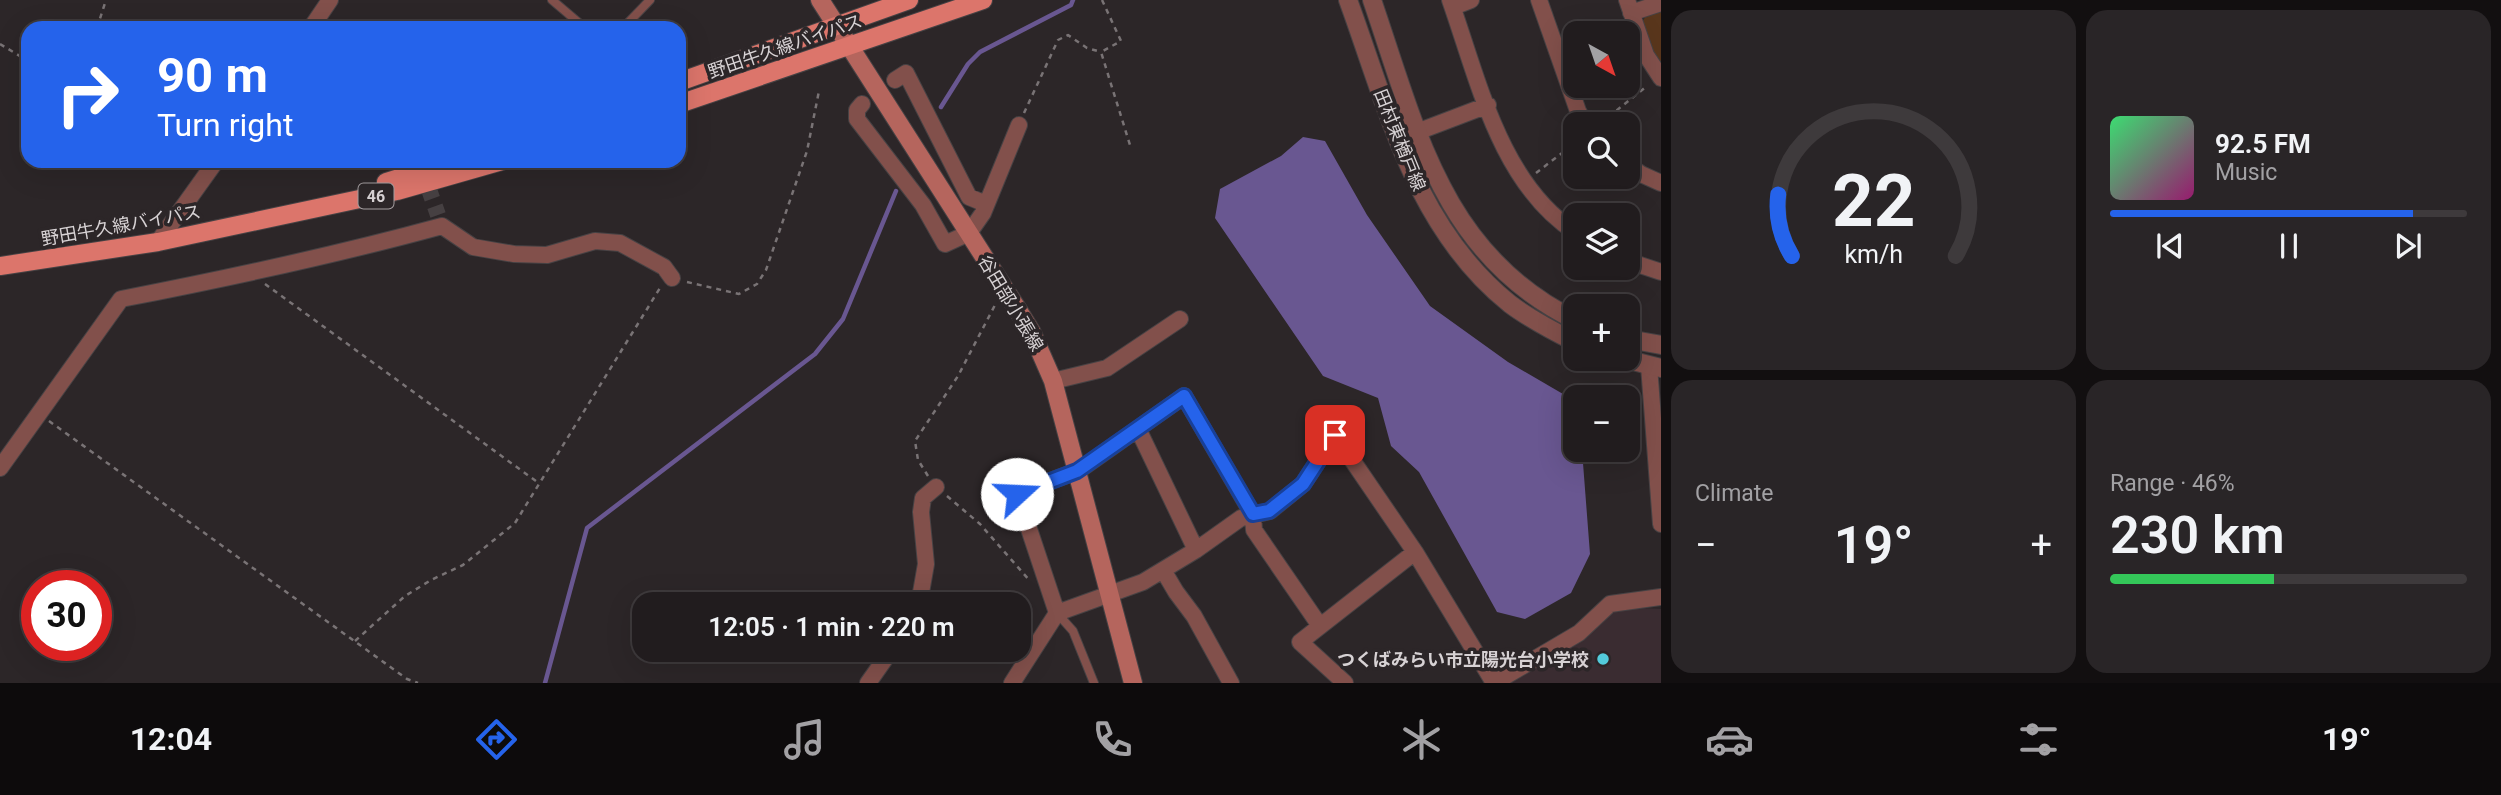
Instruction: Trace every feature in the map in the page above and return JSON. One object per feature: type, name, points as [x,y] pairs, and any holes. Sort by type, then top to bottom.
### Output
[{"type":"main road","name":"谷田部小張線","points":[[820,0],[1032,333],[1053,381],[1133,683]]},
{"type":"main road","name":"野田牛久線バイパス","points":[[686,79],[909,0]]},
{"type":"main road","name":"野田牛久線バイパス","points":[[686,102],[983,0]]},
{"type":"main road","name":"野田牛久線バイパス","points":[[248,223],[430,168]]},
{"type":"main road","name":"野田牛久線バイパス","points":[[0,266],[158,242],[397,191],[478,168]]},
{"type":"street","points":[[316,21],[330,0]]},
{"type":"street","name":"田村東楢戸線","points":[[1348,0],[1410,172],[1429,210],[1450,241],[1492,287],[1511,304],[1563,336]]},
{"type":"street","name":"田村東楢戸線","points":[[1372,0],[1436,179],[1479,246],[1527,290],[1563,312]]},
{"type":"street","points":[[1471,0],[1451,3],[1500,140],[1524,182],[1563,221]]},
{"type":"street","points":[[1539,0],[1579,112]]},
{"type":"street","points":[[1660,77],[1646,55],[1629,6],[1661,3]]},
{"type":"street","points":[[895,80],[906,73],[969,197],[986,204]]},
{"type":"street","points":[[862,104],[857,110],[857,119],[923,205],[945,244],[969,233],[986,204],[1019,125]]},
{"type":"street","points":[[1417,132],[1488,105]]},
{"type":"street","points":[[158,242],[211,168]]},
{"type":"street","points":[[1640,173],[1661,183]]},
{"type":"street","points":[[0,468],[121,299],[251,274],[369,246],[440,221],[473,247],[514,254],[547,255],[595,241],[620,243],[664,267],[672,278]]},
{"type":"street","points":[[1640,265],[1661,272]]},
{"type":"street","points":[[1053,381],[1107,368],[1180,319]]},
{"type":"street","points":[[1640,341],[1661,345]]},
{"type":"street","points":[[1655,367],[1661,524]]},
{"type":"street","points":[[1057,613],[1017,494],[1077,471],[1184,396],[1253,514],[1254,530],[1320,626]]},
{"type":"street","points":[[1138,429],[1196,550]]},
{"type":"street","points":[[1012,683],[1057,613],[1143,582],[1196,550],[1241,518],[1269,511],[1303,484],[1335,435],[1415,552],[1494,683],[1579,633],[1610,604],[1661,597]]},
{"type":"street","points":[[921,592],[926,564],[921,512],[923,498],[936,487]]},
{"type":"street","points":[[1345,683],[1300,642],[1415,552]]},
{"type":"street","points":[[1163,570],[1175,592],[1194,615],[1231,683]]},
{"type":"street","points":[[868,683],[883,662]]},
{"type":"lane","points":[[552,0],[577,21]]},
{"type":"lane","points":[[630,21],[649,0]]},
{"type":"lane","points":[[1057,613],[1073,631],[1094,683]]},
{"type":"path","points":[[99,21],[106,0]]},
{"type":"path","points":[[1019,125],[1058,40],[1069,35],[1087,48],[1101,52],[1121,41],[1102,0]]},
{"type":"path","points":[[0,44],[21,57]]},
{"type":"path","points":[[1101,52],[1129,145]]},
{"type":"path","points":[[1615,112],[1660,77]]},
{"type":"path","points":[[355,641],[405,596],[463,565],[514,523],[661,286],[672,278],[739,295],[757,284],[766,270],[807,152],[819,91]]},
{"type":"path","points":[[1524,182],[1563,152]]},
{"type":"path","points":[[251,274],[540,484]]},
{"type":"path","points":[[1002,286],[994,309],[958,376],[915,441],[918,460],[936,487],[980,524],[1032,583]]},
{"type":"path","points":[[38,413],[407,679],[418,683]]},
{"type":"shaded area","points":[[1661,8],[1661,65],[1642,23],[1647,13]]},
{"type":"shaded area","points":[[1303,137],[1325,141],[1367,215],[1430,306],[1508,362],[1563,394],[1563,462],[1583,462],[1590,554],[1571,593],[1525,619],[1497,612],[1419,472],[1391,446],[1378,398],[1323,376],[1215,218],[1220,189],[1281,156]]},
{"type":"shaded area","name":"つくばみらい市立陽光台小学校","points":[[1621,607],[1661,609],[1661,683],[1505,683]]},
{"type":"waterway","points":[[941,107],[968,64],[980,52],[1071,5],[1073,0]]},
{"type":"waterway","points":[[545,683],[587,528],[815,354],[843,319],[896,191]]},
{"type":"tunnel","points":[[421,168],[438,215]]},
{"type":"place","name":"つくばみらい市立陽光台小学校","points":[[1603,659]]},
{"type":"route","points":[[1017,494],[1077,471],[1184,396],[1253,514],[1269,511],[1303,484],[1335,435]]}]
